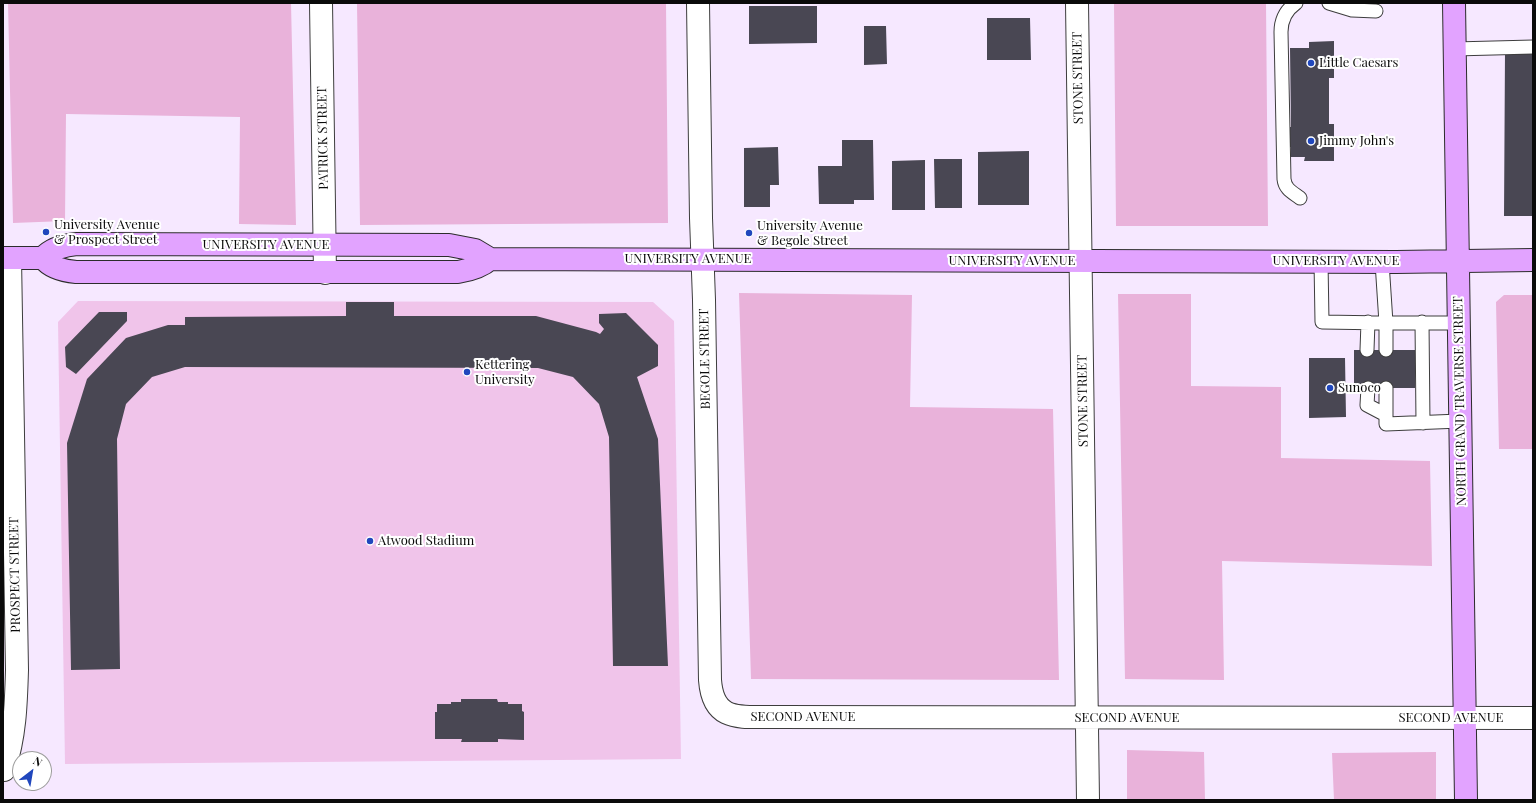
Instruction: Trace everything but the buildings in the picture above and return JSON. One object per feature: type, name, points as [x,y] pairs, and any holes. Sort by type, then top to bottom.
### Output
[{"type":"street","name":"PATRICK STREET","points":[[321,3],[325,273]]},
{"type":"street","name":"BEGOLE STREET","points":[[698,3],[710,680],[713,699],[717,706],[722,710]]},
{"type":"street","name":"STONE STREET","points":[[1077,3],[1088,800]]},
{"type":"street","name":"NORTH GRAND TRAVERSE STREET","points":[[1454,3],[1466,800]]},
{"type":"street","name":"UNIVERSITY AVENUE","points":[[490,259],[475,250],[454,246],[77,244],[60,246],[43,258],[46,262],[56,268],[76,272],[325,273],[458,272],[475,268],[490,259],[1382,262],[1533,260]]},
{"type":"street","points":[[6,258],[43,258]]},
{"type":"street","name":"PROSPECT STREET","points":[[4,770],[10,751],[15,722],[17,670],[6,258]]},
{"type":"street","name":"SECOND AVENUE","points":[[722,710],[736,716],[771,718],[1533,718]]},
{"type":"lane","points":[[1296,3],[1290,8],[1281,25],[1284,179],[1286,187],[1300,198]]},
{"type":"lane","points":[[1329,3],[1352,10],[1376,11]]},
{"type":"lane","points":[[1454,50],[1533,47]]},
{"type":"lane","points":[[1321,261],[1322,322],[1459,322]]},
{"type":"lane","points":[[1382,262],[1386,323],[1386,350]]},
{"type":"lane","points":[[1367,350],[1368,322]]},
{"type":"lane","points":[[1422,322],[1423,423]]},
{"type":"lane","points":[[1368,388],[1367,405],[1386,415]]},
{"type":"lane","points":[[1386,388],[1386,424],[1460,421]]},
{"type":"shaded area","points":[[8,3],[291,3],[296,225],[239,224],[240,117],[66,114],[65,221],[13,223]]},
{"type":"shaded area","points":[[357,3],[666,3],[668,223],[360,225]]},
{"type":"shaded area","points":[[1114,3],[1266,3],[1268,226],[1116,226]]},
{"type":"shaded area","points":[[739,293],[912,295],[910,407],[1053,409],[1059,680],[751,679]]},
{"type":"shaded area","points":[[1118,294],[1191,294],[1191,386],[1281,387],[1281,458],[1430,461],[1432,566],[1222,561],[1224,680],[1125,679]]},
{"type":"shaded area","points":[[1504,295],[1533,295],[1533,449],[1499,449],[1496,302]]},
{"type":"shaded area","name":"Atwood Stadium","points":[[78,301],[653,302],[674,321],[681,759],[65,764],[58,322]]},
{"type":"shaded area","points":[[1127,750],[1204,752],[1205,800],[1127,800]]},
{"type":"shaded area","points":[[1436,752],[1436,800],[1334,800],[1332,753]]},
{"type":"place","name":"Little Caesars","points":[[1311,63]]},
{"type":"place","name":"Jimmy John's","points":[[1311,141]]},
{"type":"place","name":"University Avenue & Prospect Street","points":[[46,232]]},
{"type":"place","name":"University Avenue & Begole Street","points":[[749,233]]},
{"type":"place","name":"Kettering University","points":[[467,372]]},
{"type":"place","name":"Sunoco","points":[[1330,388]]},
{"type":"place","name":"Atwood Stadium","points":[[370,541]]}]
